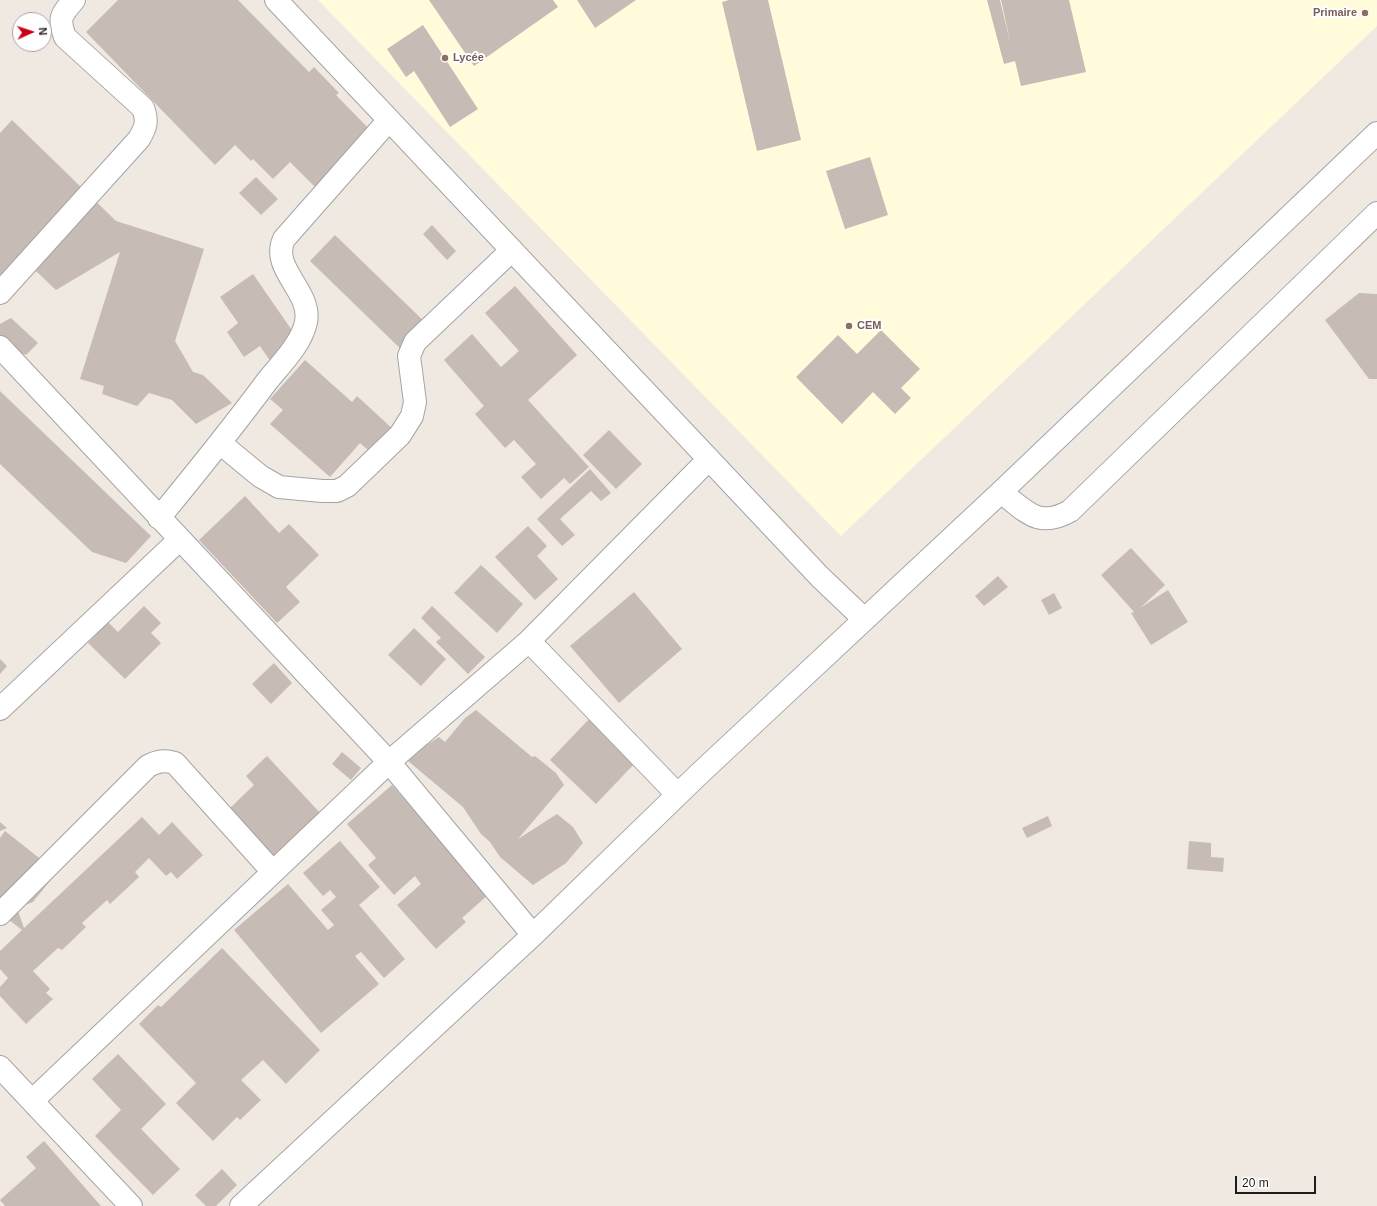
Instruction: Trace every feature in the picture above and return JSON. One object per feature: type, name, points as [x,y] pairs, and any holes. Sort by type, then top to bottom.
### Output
[{"type":"street","points":[[0,293],[139,139],[145,129],[147,118],[142,108],[66,37],[60,24],[62,14],[74,0]]},
{"type":"street","points":[[276,0],[820,577],[864,619]]},
{"type":"street","points":[[159,518],[220,443],[296,344],[306,324],[306,303],[280,258],[280,247],[284,239],[389,120]]},
{"type":"street","points":[[241,1206],[533,935],[677,794],[1001,492],[1377,133]]},
{"type":"street","points":[[1001,492],[1029,514],[1041,519],[1057,518],[1070,511],[1377,213]]},
{"type":"street","points":[[220,443],[260,476],[279,487],[337,491],[347,486],[400,435],[412,416],[415,402],[408,356],[415,342],[512,250]]},
{"type":"street","points":[[0,347],[179,540],[389,762],[533,935]]},
{"type":"street","points":[[32,1101],[389,762],[529,641],[709,459]]},
{"type":"street","points":[[0,709],[179,540]]},
{"type":"street","points":[[529,641],[677,794]]},
{"type":"street","points":[[0,914],[148,766],[158,761],[175,763],[273,872]]},
{"type":"street","points":[[0,1067],[131,1206]]},
{"type":"shaded area","name":"CEM","points":[[318,0],[1377,0],[1377,26],[841,536]]},
{"type":"building","points":[[118,0],[238,0],[309,72],[314,67],[339,93],[336,95],[371,131],[315,187],[290,162],[273,179],[253,159],[251,161],[235,145],[215,165],[86,32]]},
{"type":"building","points":[[429,0],[553,0],[558,7],[474,66]]},
{"type":"building","points":[[577,0],[636,0],[595,28]]},
{"type":"building","points":[[729,0],[768,0],[801,140],[757,151],[722,2]]},
{"type":"building","points":[[987,0],[1000,0],[1011,46],[1001,0],[1069,0],[1086,72],[1021,86],[1015,61],[1004,64]]},
{"type":"building","points":[[423,25],[478,109],[450,127],[414,71],[406,77],[387,49]]},
{"type":"building","points":[[12,120],[116,221],[204,249],[175,341],[193,372],[203,375],[232,403],[196,424],[172,400],[149,393],[137,406],[102,394],[104,386],[80,379],[120,252],[56,290],[20,256],[0,277],[0,133]]},
{"type":"building","points":[[870,157],[888,215],[845,229],[826,171]]},
{"type":"building","points":[[256,177],[278,199],[261,215],[239,193]]},
{"type":"building","points":[[432,225],[456,251],[447,260],[423,234]]},
{"type":"building","points":[[335,235],[432,329],[408,356],[310,261]]},
{"type":"building","points":[[253,274],[300,342],[271,362],[260,346],[244,357],[227,332],[238,323],[220,297]]},
{"type":"building","points":[[515,286],[577,355],[528,400],[589,467],[570,484],[564,478],[541,499],[521,477],[536,464],[514,440],[505,448],[475,414],[484,406],[444,360],[472,334],[501,367],[519,351],[485,313]]},
{"type":"building","points":[[1359,293],[1377,294],[1377,379],[1369,379],[1325,320]]},
{"type":"building","points":[[11,318],[38,343],[26,355],[0,346],[0,324]]},
{"type":"building","points":[[881,330],[920,369],[901,388],[911,398],[895,414],[873,392],[842,424],[796,377],[838,335],[857,354]]},
{"type":"building","points":[[305,360],[352,402],[357,396],[395,431],[374,455],[360,443],[330,477],[270,424],[283,410],[270,399]]},
{"type":"building","points":[[0,391],[151,536],[126,563],[92,552],[0,464]]},
{"type":"building","points":[[609,430],[642,464],[616,489],[583,455]]},
{"type":"building","points":[[590,469],[611,493],[601,501],[591,491],[560,519],[575,535],[562,546],[537,519]]},
{"type":"building","points":[[245,496],[279,533],[289,524],[319,555],[286,587],[300,602],[277,623],[199,540]]},
{"type":"building","points":[[528,526],[547,546],[537,556],[558,579],[535,600],[495,557]]},
{"type":"building","points":[[1131,548],[1165,585],[1140,608],[1168,590],[1188,622],[1151,645],[1131,613],[1134,612],[1101,575]]},
{"type":"building","points":[[481,565],[523,604],[497,633],[454,593]]},
{"type":"building","points":[[998,576],[1008,587],[984,606],[975,596]]},
{"type":"building","points":[[634,592],[682,649],[619,703],[570,646]]},
{"type":"building","points":[[1054,593],[1062,608],[1049,615],[1041,600]]},
{"type":"building","points":[[144,606],[161,623],[151,633],[161,643],[125,679],[88,643],[108,622],[118,632]]},
{"type":"building","points":[[432,606],[485,657],[468,674],[436,642],[441,638],[421,618]]},
{"type":"building","points":[[414,628],[446,659],[421,686],[388,655]]},
{"type":"building","points":[[0,659],[7,666],[0,674]]},
{"type":"building","points":[[274,663],[292,683],[271,704],[252,684]]},
{"type":"building","points":[[476,710],[532,757],[535,756],[556,773],[564,785],[518,839],[557,814],[573,827],[583,843],[566,863],[533,885],[500,857],[490,842],[481,834],[463,807],[408,761],[414,753],[439,737],[445,742],[465,718]]},
{"type":"building","points":[[590,718],[636,762],[596,804],[550,760]]},
{"type":"building","points":[[342,752],[361,768],[351,780],[332,764]]},
{"type":"building","points":[[267,756],[323,816],[276,861],[228,810],[254,785],[246,776]]},
{"type":"building","points":[[392,785],[488,895],[462,918],[466,922],[436,949],[397,905],[421,884],[415,876],[394,895],[368,865],[376,858],[347,824]]},
{"type":"building","points":[[1048,816],[1052,826],[1027,838],[1022,828]]},
{"type":"building","points":[[142,817],[159,835],[172,822],[203,855],[177,879],[171,872],[166,876],[149,858],[135,872],[139,877],[110,904],[107,900],[82,923],[86,927],[62,950],[58,948],[33,971],[50,989],[46,993],[53,999],[26,1024],[0,996],[0,987],[8,978],[0,969],[0,951],[22,930],[0,913],[0,838],[5,831],[57,872],[33,902],[17,908],[24,928]]},
{"type":"building","points":[[0,822],[7,828],[0,831]]},
{"type":"building","points":[[340,841],[380,887],[359,905],[405,959],[384,978],[361,952],[355,956],[379,984],[321,1033],[234,930],[288,884],[328,930],[334,925],[321,910],[336,897],[330,890],[323,896],[303,873]]},
{"type":"building","points":[[1189,841],[1211,843],[1211,857],[1224,858],[1223,872],[1187,869]]},
{"type":"building","points":[[222,948],[320,1050],[286,1084],[263,1060],[241,1080],[261,1100],[240,1120],[237,1117],[213,1141],[176,1103],[196,1083],[139,1024],[158,1005],[161,1007]]},
{"type":"building","points":[[118,1054],[166,1104],[141,1129],[180,1169],[153,1195],[95,1136],[121,1110],[92,1079]]},
{"type":"building","points":[[44,1141],[101,1206],[5,1206],[0,1200],[36,1168],[26,1157]]},
{"type":"building","points":[[222,1169],[237,1185],[216,1206],[206,1206],[195,1195]]},
{"type":"place","name":"Primaire","points":[[1365,13]]},
{"type":"place","name":"Lycée","points":[[445,58]]},
{"type":"place","name":"CEM","points":[[849,326]]}]
